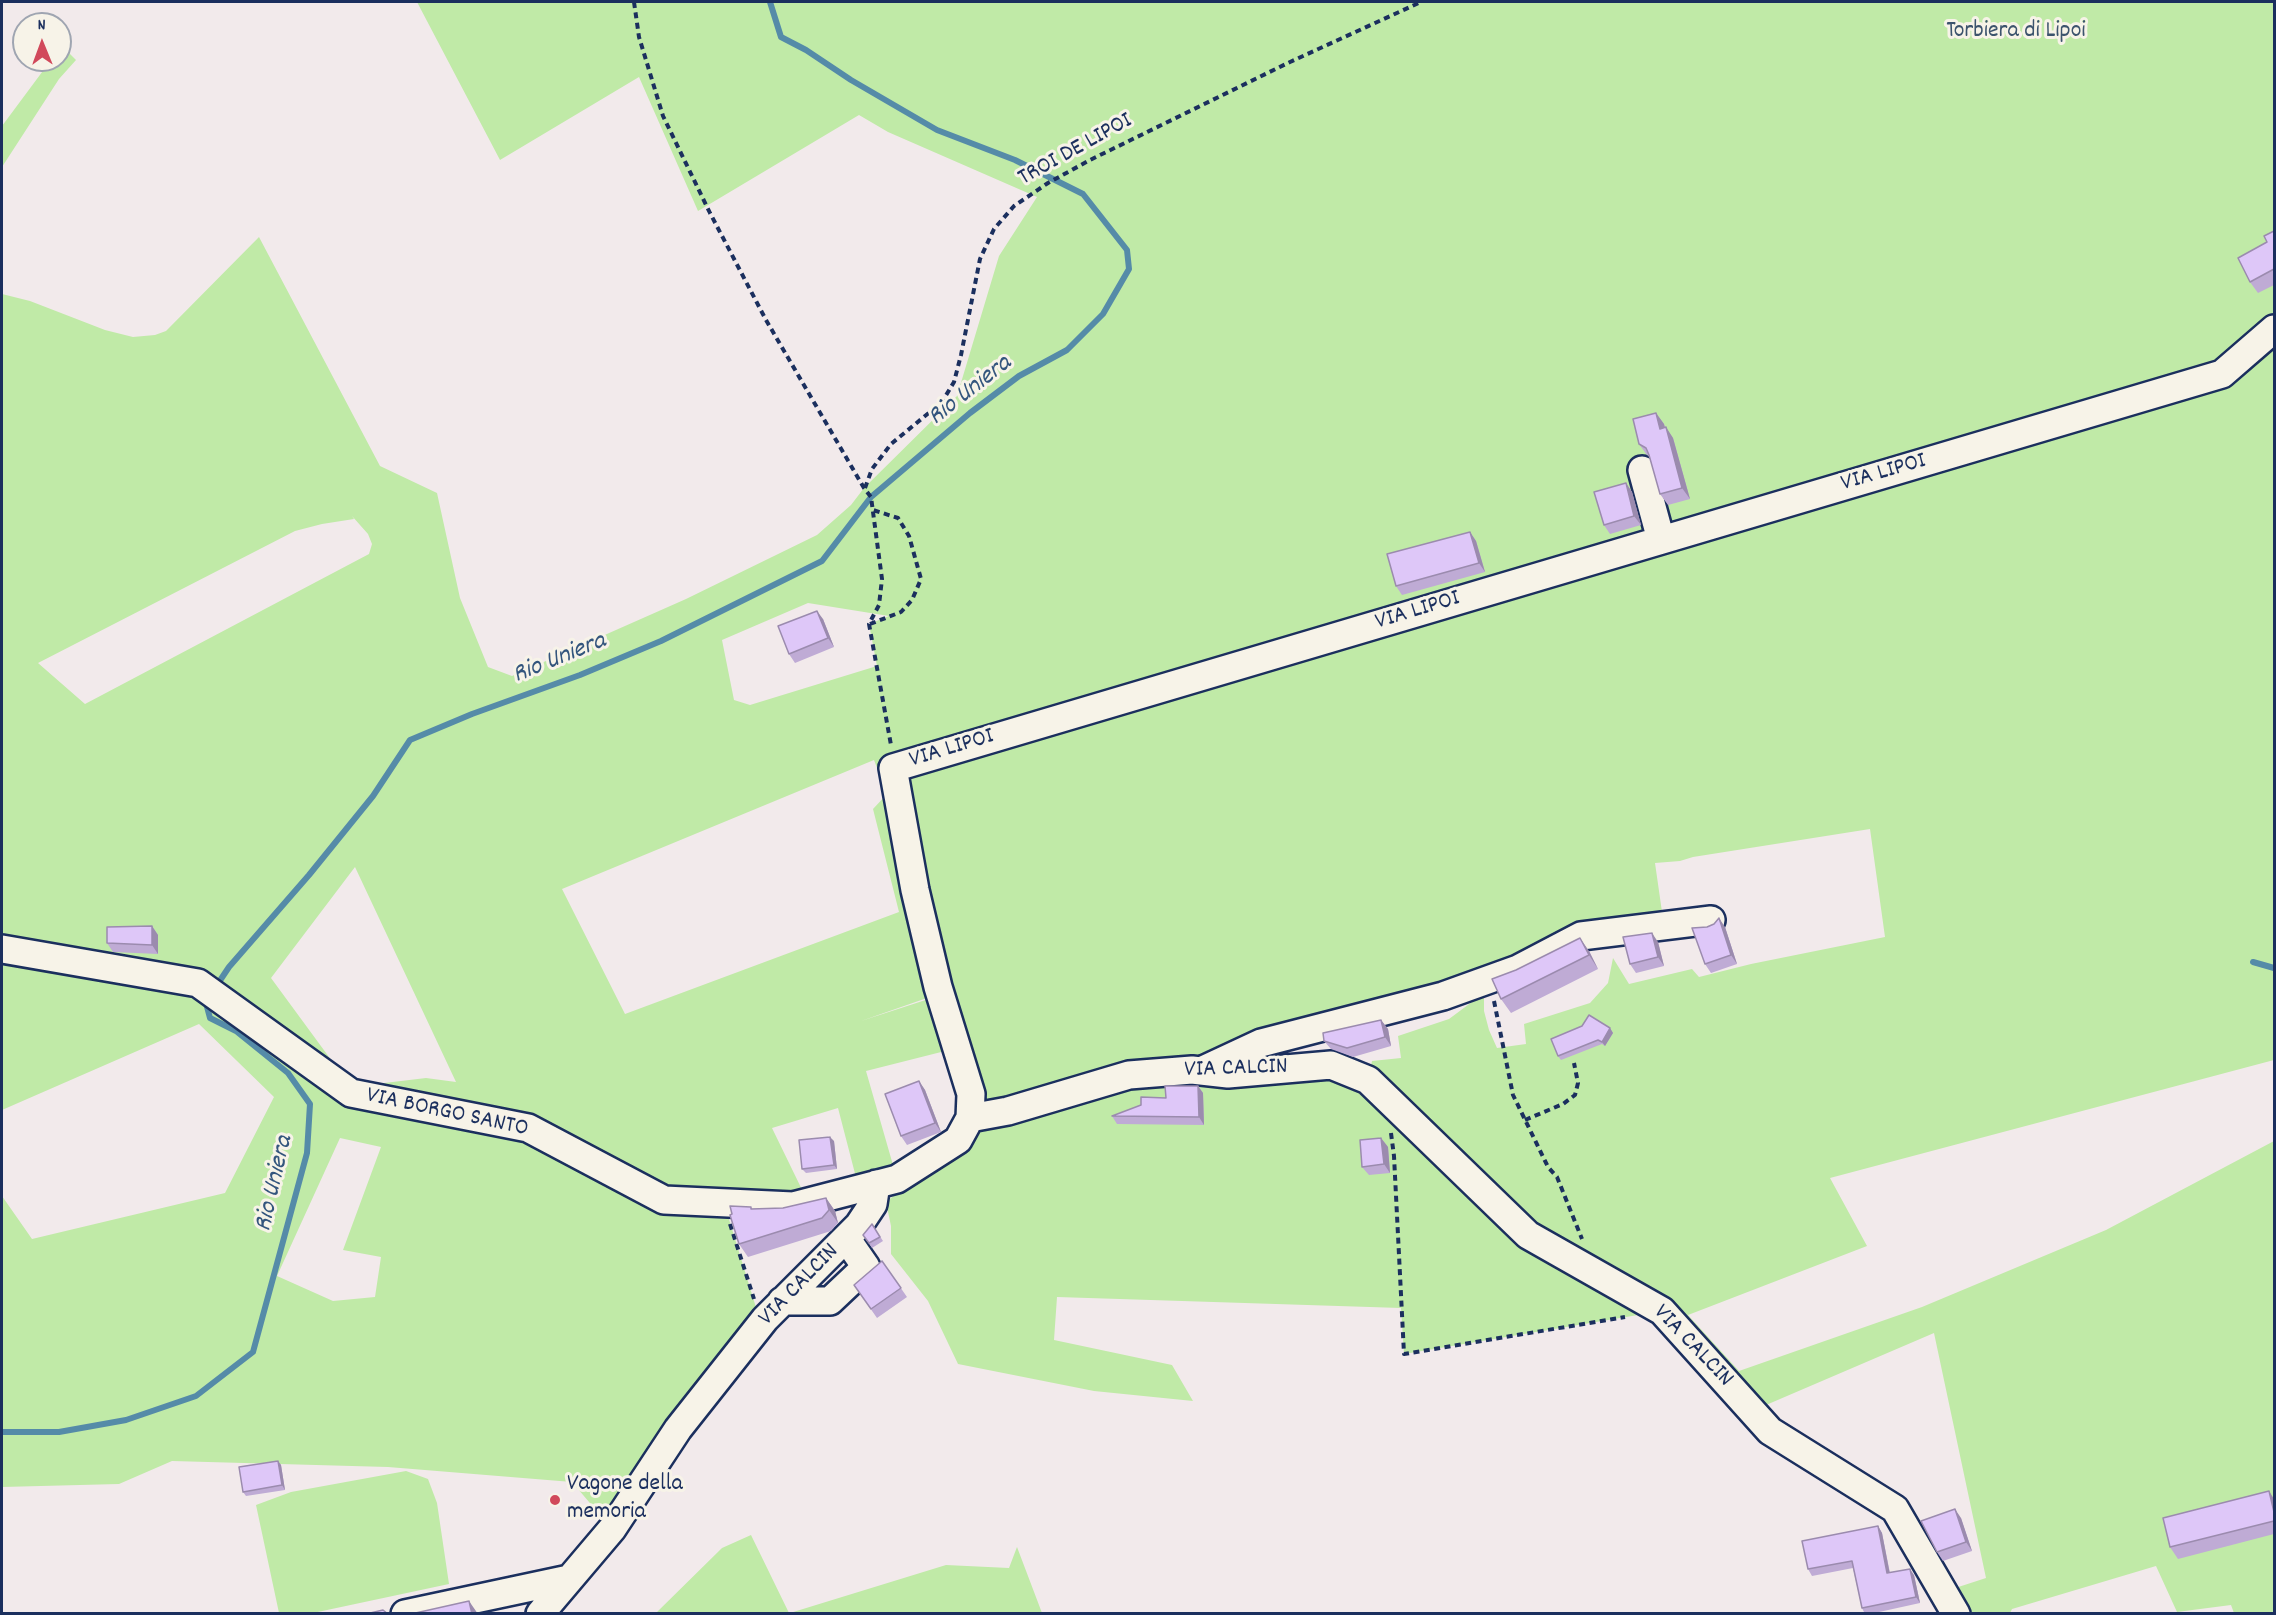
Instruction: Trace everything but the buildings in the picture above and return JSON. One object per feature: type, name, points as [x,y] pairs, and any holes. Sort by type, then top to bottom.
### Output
[{"type":"street","name":"VIA LIPOI","points":[[970,1118],[971,1094],[938,987],[915,890],[893,768],[2222,374],[2274,329]]},
{"type":"street","points":[[1642,470],[1661,540]]},
{"type":"street","points":[[1202,1071],[1262,1042],[1443,996],[1488,980],[1518,969],[1581,936],[1711,920]]},
{"type":"street","name":"VIA BORGO SANTO","points":[[2,949],[198,983],[351,1093],[528,1128],[664,1200],[793,1206],[876,1184]]},
{"type":"street","name":"VIA CALCIN","points":[[970,1118],[1008,1111],[1129,1075],[1192,1070],[1228,1074],[1331,1065],[1368,1080],[1528,1235],[1662,1311],[1770,1431],[1895,1509],[1956,1614]]},
{"type":"street","points":[[876,1184],[897,1179],[958,1140],[970,1118]]},
{"type":"street","name":"VIA CALCIN","points":[[540,1614],[612,1529],[678,1429],[760,1326],[859,1225],[873,1204],[876,1184]]},
{"type":"street","points":[[405,1614],[569,1579]]},
{"type":"path","points":[[634,2],[639,37],[663,116],[766,320],[871,497],[882,579],[879,605],[869,624],[889,732],[893,768]]},
{"type":"path","name":"TROI DE LIPOI","points":[[864,488],[872,469],[891,444],[942,402],[954,382],[962,355],[980,259],[994,229],[1014,206],[1048,183],[1090,160],[1290,62],[1421,2]]},
{"type":"path","points":[[869,624],[901,612],[912,600],[921,579],[909,536],[898,518],[873,510]]},
{"type":"path","points":[[1488,980],[1513,1095],[1548,1167],[1557,1177],[1596,1273]]},
{"type":"path","points":[[1525,1120],[1563,1104],[1575,1095],[1578,1083],[1574,1063]]},
{"type":"path","points":[[1389,1125],[1394,1156],[1404,1354],[1627,1317]]},
{"type":"path","points":[[724,1203],[753,1295],[760,1326]]},
{"type":"green space","name":"Torbiera di Lipoi","points":[[417,2],[2274,2],[2274,1060],[1830,1178],[1867,1246],[1688,1315],[1739,1371],[1922,1307],[2106,1230],[2274,1141],[2274,1613],[2234,1613],[2231,1605],[2177,1612],[2156,1566],[2012,1609],[2010,1613],[1956,1613],[1943,1592],[1986,1578],[1934,1333],[1752,1411],[1662,1311],[1404,1354],[1401,1308],[1057,1297],[1054,1340],[1172,1365],[1193,1401],[1094,1391],[958,1364],[928,1301],[891,1254],[891,1226],[886,1202],[975,1130],[950,990],[861,1021],[941,995],[957,1048],[866,1071],[897,1179],[859,1189],[838,1108],[772,1128],[808,1202],[724,1203],[758,1314],[612,1529],[572,1482],[388,1467],[172,1461],[119,1484],[2,1487],[2,1196],[32,1239],[225,1193],[274,1097],[199,1024],[2,1110],[2,294],[30,301],[105,330],[133,337],[155,335],[166,331],[259,237],[380,466],[437,493],[460,598],[488,667],[512,676],[686,599],[817,535],[851,505],[864,488],[957,396],[999,256],[1037,197],[888,132],[859,115],[698,211],[639,77],[500,160]],"holes":[[[352,516],[368,534],[372,544],[369,554],[85,704],[38,663],[295,531],[354,519]],[[808,603],[889,616],[869,624],[877,666],[750,705],[734,700],[722,640]],[[874,760],[887,794],[873,809],[899,912],[625,1014],[562,889]],[[1870,829],[1885,937],[1699,977],[1692,969],[1629,984],[1613,958],[1608,983],[1590,1003],[1524,1024],[1526,1044],[1497,1048],[1484,1011],[1484,993],[1449,1019],[1398,1036],[1401,1058],[1372,1061],[1368,1080],[1204,1070],[1581,936],[1664,926],[1655,863],[1680,861]],[[355,867],[456,1082],[426,1078],[351,1087],[271,978]],[[340,1138],[381,1147],[343,1250],[381,1257],[375,1297],[333,1301],[277,1276]]]},
{"type":"green space","points":[[42,72],[65,72],[2,167],[2,126]]},
{"type":"green space","points":[[406,1471],[428,1479],[437,1503],[449,1584],[313,1613],[279,1613],[256,1505],[291,1492]]},
{"type":"green space","points":[[751,1535],[789,1613],[656,1613],[722,1548]]},
{"type":"green space","points":[[1017,1547],[1042,1613],[790,1613],[946,1565],[1009,1568]]},
{"type":"waterway","name":"Rio Uniera","points":[[215,988],[229,967],[309,875],[373,796],[410,740],[472,714],[580,675],[661,641],[822,561],[871,497],[970,413],[1019,376],[1067,350],[1103,314],[1129,269],[1127,250],[1083,194],[1015,160],[937,130],[851,80],[806,50],[781,37],[770,2]]},
{"type":"waterway","points":[[2253,962],[2274,968]]},
{"type":"waterway","name":"Rio Uniera","points":[[2,1432],[59,1432],[126,1420],[196,1396],[253,1352],[307,1153],[310,1104],[288,1073],[236,1031],[210,1018],[206,1003],[208,999]]},
{"type":"place","name":"Vagone della memoria","points":[[555,1500]]}]
